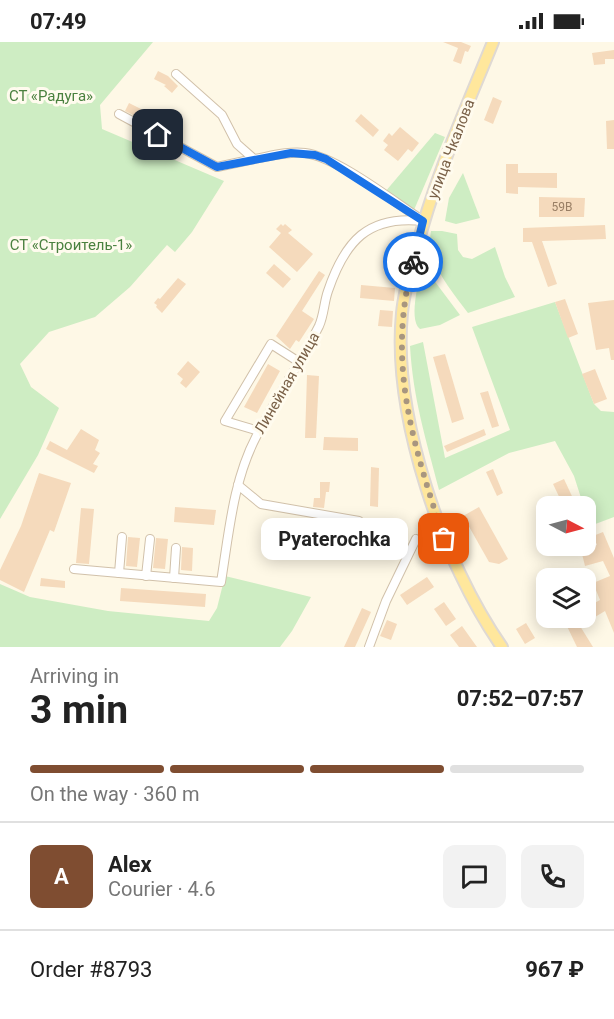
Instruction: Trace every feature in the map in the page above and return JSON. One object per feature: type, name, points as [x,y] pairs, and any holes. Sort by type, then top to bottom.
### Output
[{"type":"main road","name":"улица Чкалова","points":[[493,42],[423,221],[402,312],[401,362],[407,411],[417,456],[444,539],[487,625],[502,647]]},
{"type":"street","points":[[176,74],[222,115],[237,144],[254,159]]},
{"type":"street","points":[[119,114],[217,167],[291,153],[315,155],[345,170],[423,221]]},
{"type":"street","name":"Линейная улица","points":[[74,569],[221,582],[238,485],[260,431],[320,324],[330,284],[338,265],[347,249],[369,230],[381,224],[404,219],[423,221]]},
{"type":"street","points":[[260,431],[225,422],[271,344],[299,362]]},
{"type":"street","points":[[238,485],[261,504],[359,521]]},
{"type":"street","points":[[119,573],[122,537]]},
{"type":"street","points":[[146,576],[150,539]]},
{"type":"street","points":[[369,647],[386,601],[416,539]]},
{"type":"street","points":[[174,578],[176,548]]},
{"type":"green space","name":"СТ «Строитель-1»","points":[[0,42],[153,42],[100,105],[102,129],[224,181],[192,232],[175,252],[167,245],[130,287],[95,317],[49,332],[20,364],[31,387],[59,408],[38,455],[0,519]]},
{"type":"green space","points":[[435,133],[445,137],[414,210],[385,192]]},
{"type":"green space","points":[[463,173],[480,218],[456,224],[445,221],[449,198]]},
{"type":"green space","points":[[431,231],[457,234],[458,250],[463,257],[472,259],[495,247],[505,277],[515,297],[468,313],[447,285],[436,264],[430,242]]},
{"type":"green space","points":[[424,257],[433,279],[460,315],[440,325],[420,329],[416,324],[415,306]]},
{"type":"green space","points":[[555,302],[594,404],[601,411],[614,412],[614,517],[596,524],[596,496],[580,496],[574,476],[555,441],[509,453],[439,490],[421,419],[410,346],[423,342],[445,458],[510,430],[472,327]]},
{"type":"green space","points":[[225,576],[311,597],[280,647],[0,647],[0,584],[30,597],[108,611],[209,621],[217,608]]},
{"type":"building","points":[[443,42],[461,42],[471,46],[468,52],[465,51],[461,64],[453,61],[458,48]]},
{"type":"building","points":[[614,50],[614,59],[605,59],[605,64],[594,65],[592,53]]},
{"type":"building","points":[[158,71],[168,76],[178,86],[172,93],[164,86],[166,85],[154,79]]},
{"type":"building","points":[[493,97],[502,101],[493,124],[484,120]]},
{"type":"building","points":[[129,103],[141,109],[140,111],[158,118],[155,126],[125,111]]},
{"type":"building","points":[[361,114],[379,130],[373,137],[355,121]]},
{"type":"building","points":[[614,120],[614,149],[607,149],[606,121]]},
{"type":"building","points":[[400,127],[419,143],[412,152],[408,149],[398,161],[384,150],[388,145],[383,141],[389,133],[392,136]]},
{"type":"building","points":[[506,164],[518,164],[518,173],[557,173],[557,188],[518,187],[518,194],[506,193]]},
{"type":"building","points":[[539,197],[585,198],[584,217],[539,217]]},
{"type":"building","points":[[281,224],[283,226],[285,224],[292,230],[288,233],[313,254],[297,272],[269,247],[281,233],[276,229]]},
{"type":"building","points":[[605,225],[606,239],[542,241],[557,284],[548,287],[532,242],[523,242],[523,228]]},
{"type":"building","points":[[274,264],[291,279],[283,288],[266,273]]},
{"type":"building","points":[[319,271],[325,275],[302,311],[314,319],[299,342],[296,340],[290,349],[276,336]]},
{"type":"building","points":[[178,278],[186,284],[162,313],[154,303]]},
{"type":"building","points":[[361,285],[395,288],[394,301],[360,298]]},
{"type":"building","points":[[565,299],[578,334],[568,338],[555,302]]},
{"type":"building","points":[[614,300],[614,360],[611,360],[609,348],[596,350],[588,303]]},
{"type":"building","points":[[380,310],[393,311],[392,327],[378,326]]},
{"type":"building","points":[[445,354],[464,419],[452,423],[433,357]]},
{"type":"building","points":[[188,361],[200,372],[186,388],[180,383],[183,379],[177,374]]},
{"type":"building","points":[[268,364],[280,371],[257,413],[244,407]]},
{"type":"building","points":[[595,369],[607,399],[594,404],[582,374]]},
{"type":"building","points":[[307,375],[319,376],[316,438],[305,438]]},
{"type":"building","points":[[488,391],[499,426],[492,428],[480,393]]},
{"type":"building","points":[[81,429],[99,440],[95,450],[100,453],[93,464],[98,466],[94,473],[46,449],[50,441],[67,450]]},
{"type":"building","points":[[484,429],[486,435],[447,452],[444,446]]},
{"type":"building","points":[[324,437],[358,438],[358,451],[323,450]]},
{"type":"building","points":[[371,467],[379,468],[378,507],[370,506]]},
{"type":"building","points":[[493,469],[503,493],[497,496],[486,472]]},
{"type":"building","points":[[39,473],[71,483],[54,532],[50,530],[24,592],[0,580],[0,570],[21,526]]},
{"type":"building","points":[[564,479],[572,496],[559,496],[553,484]]},
{"type":"building","points":[[320,482],[330,482],[324,508],[313,507],[314,498],[320,498]]},
{"type":"building","points":[[175,507],[216,510],[214,525],[174,522]]},
{"type":"building","points":[[479,507],[508,559],[499,564],[489,562],[463,516]]},
{"type":"building","points":[[81,508],[94,509],[89,564],[76,563]]},
{"type":"building","points":[[603,532],[614,558],[614,633],[605,611],[596,616],[596,602],[600,600],[596,590],[596,582],[610,576],[603,561],[585,566],[582,556],[596,556],[596,535]]},
{"type":"building","points":[[128,537],[140,538],[137,567],[126,566]]},
{"type":"building","points":[[156,538],[168,539],[165,569],[153,568]]},
{"type":"building","points":[[182,547],[193,548],[192,571],[181,570]]},
{"type":"building","points":[[427,577],[434,587],[407,605],[400,595]]},
{"type":"building","points":[[41,578],[65,581],[65,588],[40,586]]},
{"type":"building","points":[[121,588],[206,594],[205,607],[120,601]]},
{"type":"building","points":[[444,602],[456,619],[446,626],[434,609]]},
{"type":"building","points":[[362,608],[371,612],[355,647],[344,647]]},
{"type":"building","points":[[387,620],[397,624],[391,640],[380,636]]},
{"type":"building","points":[[526,623],[535,638],[525,644],[516,629]]},
{"type":"building","points":[[462,626],[477,647],[459,647],[450,635]]},
{"type":"building","points":[[568,628],[581,628],[593,647],[577,647]]},
{"type":"way so far","points":[[413,262],[402,312],[401,362],[407,411],[417,456],[444,539]]},
{"type":"place","name":"Pyaterochka","points":[[444,539]]},
{"type":"route","points":[[158,135],[217,167],[291,153],[315,155],[326,159],[423,221],[413,262]]},
{"type":"park label","name":"СТ «Радуга»","points":[[51,96]]}]
